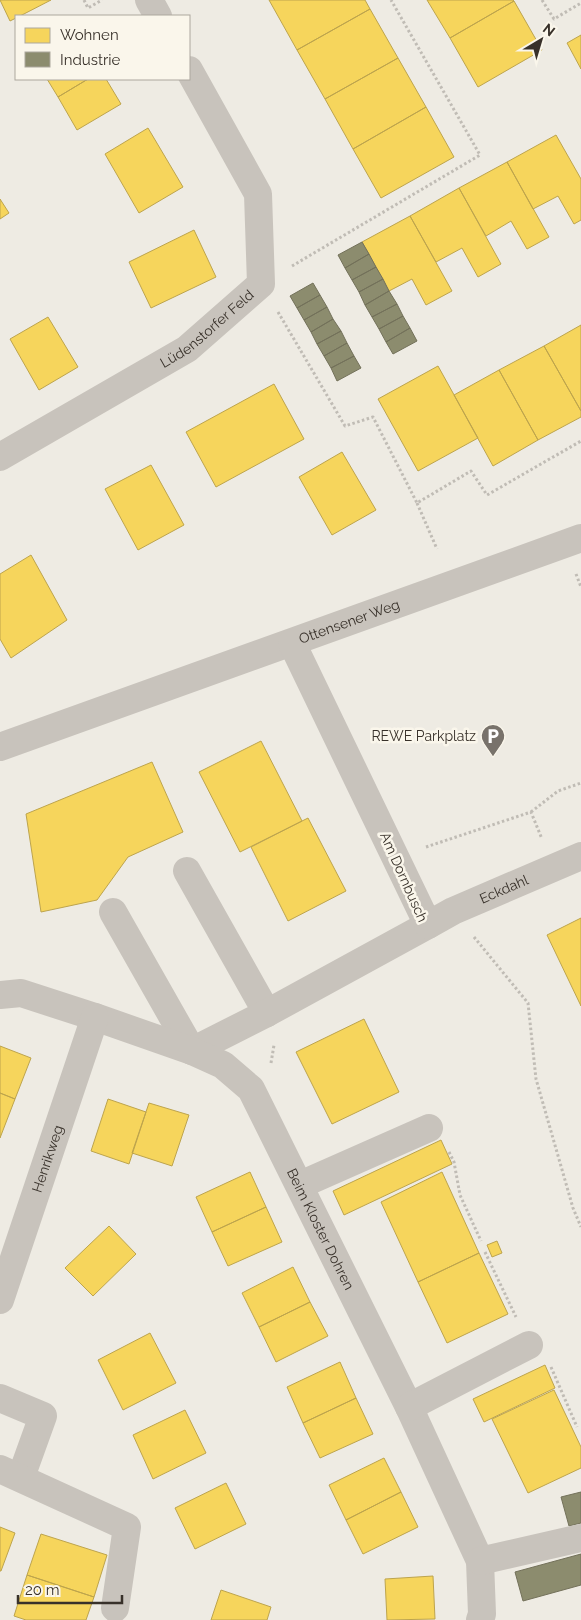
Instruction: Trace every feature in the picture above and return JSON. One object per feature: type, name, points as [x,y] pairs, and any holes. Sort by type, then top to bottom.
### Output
[{"type":"street","points":[[149,0],[157,15]]},
{"type":"street","name":"Lüdenstorfer Feld","points":[[0,457],[187,349],[261,284],[258,194],[190,72]]},
{"type":"street","name":"Ottensener Weg","points":[[0,748],[581,538]]},
{"type":"street","name":"Am Dornbusch","points":[[192,1051],[267,1013],[428,925],[292,643]]},
{"type":"street","name":"Eckdahl","points":[[428,925],[453,911],[581,856]]},
{"type":"street","points":[[187,871],[267,1013]]},
{"type":"street","points":[[113,912],[192,1051]]},
{"type":"street","name":"Beim Kloster Dohren","points":[[0,995],[21,993],[192,1051],[223,1065],[252,1089],[409,1407],[480,1562],[482,1614],[480,1620]]},
{"type":"street","name":"Henrikweg","points":[[0,1300],[95,1017]]},
{"type":"street","points":[[300,1185],[428,1128]]},
{"type":"street","points":[[409,1407],[530,1344]]},
{"type":"street","points":[[0,1398],[43,1416],[10,1473],[127,1527],[115,1608]]},
{"type":"street","points":[[480,1562],[581,1538]]},
{"type":"path","points":[[84,0],[88,8],[102,0]]},
{"type":"path","points":[[391,0],[480,155],[261,284],[345,426],[372,417],[417,503],[437,549]]},
{"type":"path","points":[[542,0],[554,19],[581,3]]},
{"type":"path","points":[[417,503],[471,471],[487,495],[581,441]]},
{"type":"path","points":[[426,847],[532,812],[558,791],[581,783]]},
{"type":"path","points":[[532,812],[544,843]]},
{"type":"path","points":[[453,911],[528,1003],[536,1079],[573,1208],[581,1227]]},
{"type":"path","points":[[428,1128],[437,1125],[454,1162],[460,1195],[480,1241]]},
{"type":"path","points":[[485,1252],[538,1362],[547,1357],[577,1427]]},
{"type":"building: Wohnen","points":[[0,0],[51,0],[22,15],[15,15],[15,18],[10,21]]},
{"type":"building: Wohnen","points":[[269,0],[365,0],[370,9],[297,50]]},
{"type":"building: Wohnen","points":[[427,0],[513,0],[514,1],[450,38]]},
{"type":"building: Wohnen","points":[[514,1],[542,50],[478,87],[450,38]]},
{"type":"building: Wohnen","points":[[370,9],[398,58],[325,99],[297,50]]},
{"type":"building: Wohnen","points":[[581,35],[581,69],[567,43]]},
{"type":"building: Wohnen","points":[[398,58],[426,107],[353,149],[325,99]]},
{"type":"building: Wohnen","points":[[48,80],[86,80],[58,97]]},
{"type":"building: Wohnen","points":[[86,80],[107,80],[121,104],[77,130],[58,97]]},
{"type":"building: Wohnen","points":[[426,107],[454,157],[381,198],[353,149]]},
{"type":"building: Wohnen","points":[[148,128],[183,187],[139,213],[105,154]]},
{"type":"building: Wohnen","points":[[556,135],[581,179],[581,220],[574,224],[558,196],[533,209],[507,162]]},
{"type":"building: Wohnen","points":[[507,162],[549,237],[527,249],[511,221],[486,236],[459,188]]},
{"type":"building: Wohnen","points":[[459,188],[501,264],[478,277],[462,248],[436,262],[410,216]]},
{"type":"building: Wohnen","points":[[0,199],[9,213],[0,219]]},
{"type":"building: Wohnen","points":[[410,216],[452,291],[426,305],[412,279],[389,291],[362,242]]},
{"type":"building: Wohnen","points":[[194,230],[216,277],[151,308],[129,262]]},
{"type":"building: Wohnen","points":[[48,317],[78,367],[39,390],[10,339]]},
{"type":"building: Wohnen","points":[[581,325],[581,411],[544,346]]},
{"type":"building: Wohnen","points":[[544,346],[581,411],[581,417],[538,440],[499,370]]},
{"type":"building: Wohnen","points":[[438,366],[478,438],[418,471],[378,399]]},
{"type":"building: Wohnen","points":[[499,370],[538,440],[493,466],[454,395]]},
{"type":"building: Wohnen","points":[[274,384],[304,439],[216,487],[186,432]]},
{"type":"building: Wohnen","points":[[342,452],[376,510],[332,535],[299,477]]},
{"type":"building: Wohnen","points":[[151,465],[184,525],[138,550],[105,489]]},
{"type":"building: Wohnen","points":[[31,555],[67,620],[11,658],[0,639],[0,574]]},
{"type":"building: Wohnen","points":[[261,741],[302,821],[240,852],[199,772]]},
{"type":"building: Wohnen","points":[[152,762],[183,832],[128,857],[97,900],[41,912],[26,814]]},
{"type":"building: Wohnen","points":[[308,818],[346,891],[288,921],[251,847]]},
{"type":"building: Wohnen","points":[[581,918],[581,1006],[547,935]]},
{"type":"building: Wohnen","points":[[364,1019],[399,1092],[332,1124],[296,1052]]},
{"type":"building: Wohnen","points":[[0,1046],[31,1058],[15,1099],[0,1093]]},
{"type":"building: Wohnen","points":[[0,1093],[15,1099],[0,1138]]},
{"type":"building: Wohnen","points":[[108,1099],[146,1112],[129,1164],[91,1151]]},
{"type":"building: Wohnen","points":[[149,1103],[189,1115],[172,1166],[132,1153]]},
{"type":"building: Wohnen","points":[[441,1140],[452,1164],[344,1215],[333,1191]]},
{"type":"building: Wohnen","points":[[250,1172],[266,1207],[212,1232],[196,1197]]},
{"type":"building: Wohnen","points":[[442,1172],[479,1253],[418,1282],[381,1202]]},
{"type":"building: Wohnen","points":[[266,1207],[282,1242],[228,1266],[212,1232]]},
{"type":"building: Wohnen","points":[[109,1226],[136,1254],[93,1296],[65,1268]]},
{"type":"building: Wohnen","points":[[497,1241],[502,1253],[492,1257],[487,1245]]},
{"type":"building: Wohnen","points":[[479,1253],[508,1314],[447,1343],[418,1282]]},
{"type":"building: Wohnen","points":[[293,1267],[310,1302],[259,1327],[242,1293]]},
{"type":"building: Wohnen","points":[[310,1302],[328,1336],[276,1362],[259,1327]]},
{"type":"building: Wohnen","points":[[150,1333],[176,1383],[123,1410],[98,1360]]},
{"type":"building: Wohnen","points":[[340,1362],[356,1398],[303,1423],[287,1387]]},
{"type":"building: Wohnen","points":[[545,1365],[555,1388],[484,1422],[473,1399]]},
{"type":"building: Wohnen","points":[[554,1390],[581,1447],[581,1468],[528,1493],[492,1419]]},
{"type":"building: Wohnen","points":[[356,1398],[373,1434],[320,1458],[303,1423]]},
{"type":"building: Wohnen","points":[[185,1410],[206,1453],[153,1479],[133,1435]]},
{"type":"building: Wohnen","points":[[384,1458],[401,1492],[346,1520],[329,1485]]},
{"type":"building: Wohnen","points":[[226,1483],[246,1524],[195,1549],[175,1508]]},
{"type":"building: Wohnen","points":[[401,1492],[418,1527],[363,1554],[346,1520]]},
{"type":"building: Wohnen","points":[[0,1527],[15,1533],[1,1571],[0,1571]]},
{"type":"building: Wohnen","points":[[41,1534],[107,1555],[94,1597],[27,1575]]},
{"type":"building: Wohnen","points":[[27,1575],[94,1597],[86,1620],[26,1620],[14,1616]]},
{"type":"building: Wohnen","points":[[433,1576],[435,1619],[387,1620],[385,1579]]},
{"type":"building: Wohnen","points":[[221,1590],[271,1607],[267,1620],[211,1620]]},
{"type":"building: Industrie","points":[[362,242],[369,254],[345,268],[338,255]]},
{"type":"building: Industrie","points":[[369,254],[376,267],[352,280],[345,268]]},
{"type":"building: Industrie","points":[[376,267],[383,279],[359,292],[352,280]]},
{"type":"building: Industrie","points":[[383,279],[389,291],[365,305],[359,292]]},
{"type":"building: Industrie","points":[[313,283],[320,295],[297,308],[290,296]]},
{"type":"building: Industrie","points":[[389,291],[397,304],[372,317],[365,305]]},
{"type":"building: Industrie","points":[[320,295],[327,307],[304,320],[297,308]]},
{"type":"building: Industrie","points":[[397,304],[403,316],[379,329],[372,317]]},
{"type":"building: Industrie","points":[[327,307],[333,319],[311,332],[304,320]]},
{"type":"building: Industrie","points":[[403,316],[410,328],[386,342],[379,329]]},
{"type":"building: Industrie","points":[[333,319],[341,331],[317,344],[311,332]]},
{"type":"building: Industrie","points":[[410,328],[417,341],[393,354],[386,342]]},
{"type":"building: Industrie","points":[[341,331],[347,343],[324,356],[317,344]]},
{"type":"building: Industrie","points":[[347,343],[354,356],[331,368],[324,356]]},
{"type":"building: Industrie","points":[[354,356],[361,368],[337,381],[331,368]]},
{"type":"building: Industrie","points":[[581,1492],[581,1523],[569,1526],[561,1497]]},
{"type":"building: Industrie","points":[[581,1554],[581,1585],[523,1601],[515,1572]]},
{"type":"place","name":"REWE Parkplatz","points":[[493,757]]}]
